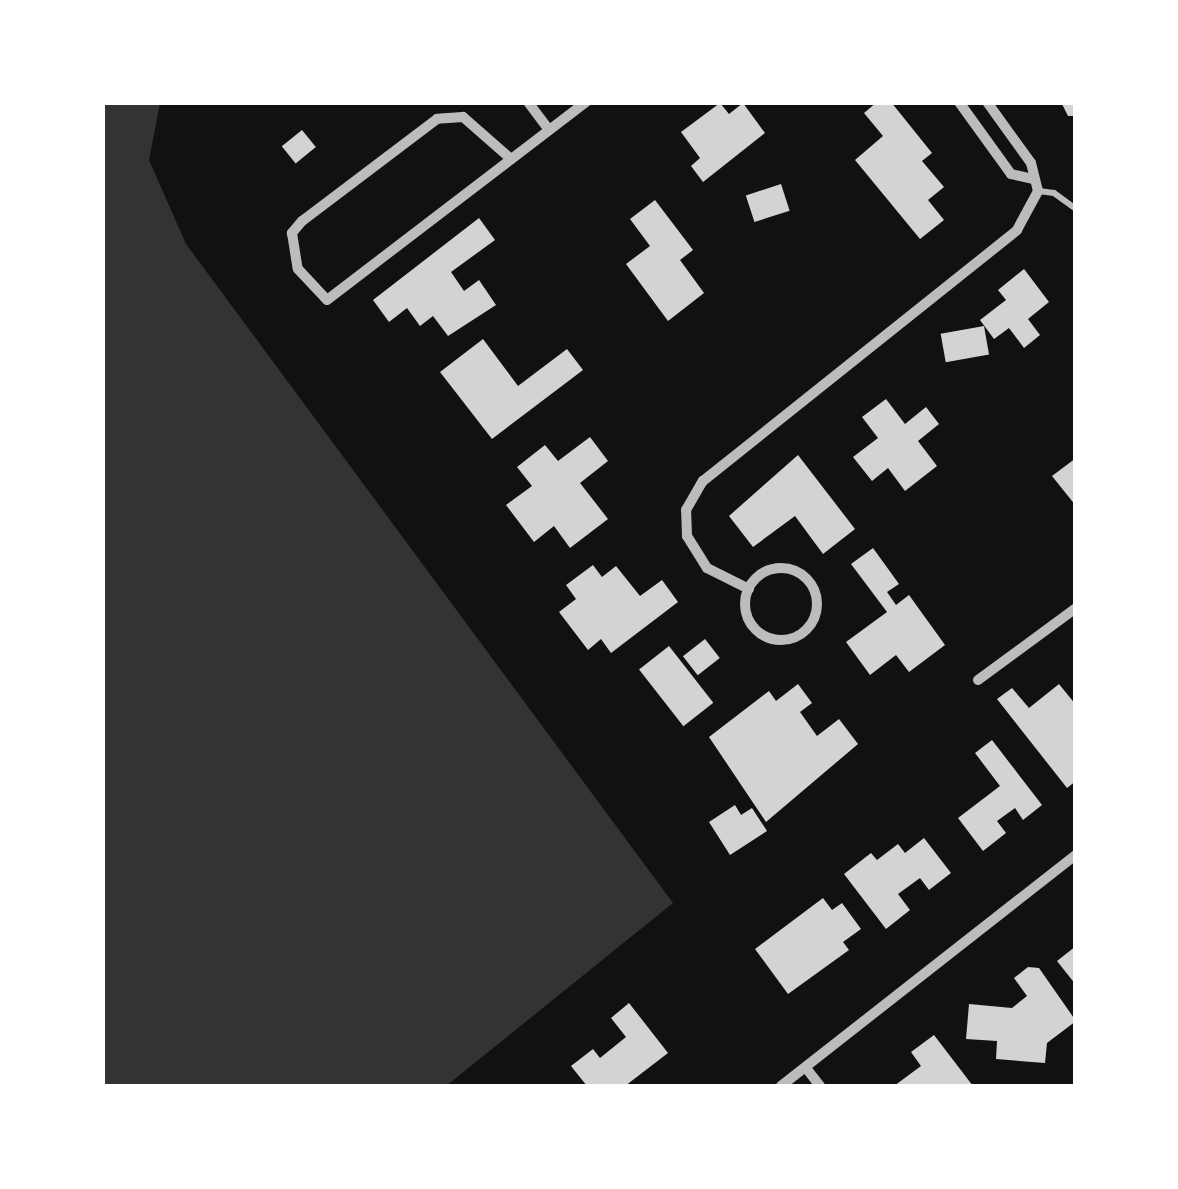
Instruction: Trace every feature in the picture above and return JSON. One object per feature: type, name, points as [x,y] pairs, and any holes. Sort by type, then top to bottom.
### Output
[{"type":"street","points":[[528,102],[549,130]]},
{"type":"street","points":[[511,159],[463,117],[437,119],[316,210],[292,233],[291,254],[328,300],[586,102]]},
{"type":"street","points":[[960,102],[1011,174],[1032,179]]},
{"type":"street","points":[[748,588],[707,568],[687,536],[686,510],[703,481],[1017,230],[1038,191],[1032,179],[1032,163],[988,102]]},
{"type":"street","points":[[764,572],[797,572],[816,598],[813,620],[798,636],[765,636],[749,621],[748,588],[764,572]]},
{"type":"street","points":[[978,680],[1076,608]]},
{"type":"street","points":[[781,1086],[1076,856]]},
{"type":"street","points":[[806,1068],[820,1086]]},
{"type":"lane","points":[[1038,191],[1054,193],[1076,209]]},
{"type":"shaded area","points":[[102,103],[160,103],[149,160],[186,244],[673,903],[446,1086],[103,1086]]},
{"type":"building","points":[[877,102],[891,102],[932,153],[922,161],[944,187],[928,200],[944,220],[920,239],[855,160],[883,136],[864,113]]},
{"type":"building","points":[[1061,102],[1076,102],[1076,116],[1068,116]]},
{"type":"building","points":[[720,103],[729,114],[743,103],[765,133],[703,182],[691,166],[700,158],[681,132]]},
{"type":"building","points":[[302,130],[316,147],[296,163],[282,146]]},
{"type":"building","points":[[781,184],[790,211],[754,222],[746,195]]},
{"type":"building","points":[[655,200],[693,250],[680,260],[704,293],[668,321],[626,264],[650,246],[630,219]]},
{"type":"building","points":[[479,218],[495,240],[451,272],[464,291],[479,280],[496,305],[448,336],[433,316],[420,326],[407,308],[389,322],[373,300]]},
{"type":"building","points":[[1024,269],[1049,302],[1028,319],[1040,335],[1024,348],[1009,328],[994,339],[980,320],[1006,300],[998,290]]},
{"type":"building","points":[[984,326],[989,355],[946,362],[941,334]]},
{"type":"building","points":[[483,339],[518,386],[567,349],[583,370],[492,439],[440,372]]},
{"type":"building","points":[[886,399],[905,424],[926,407],[939,424],[918,441],[937,466],[905,491],[888,468],[872,481],[853,457],[878,438],[862,417]]},
{"type":"building","points":[[590,437],[608,461],[580,483],[608,519],[570,548],[554,526],[534,542],[506,505],[532,486],[517,467],[545,445],[558,461]]},
{"type":"building","points":[[798,455],[855,529],[823,554],[795,516],[753,547],[729,516]]},
{"type":"building","points":[[1076,458],[1076,506],[1052,476]]},
{"type":"building","points":[[873,548],[899,584],[887,592],[896,605],[909,595],[945,645],[909,672],[896,655],[870,675],[846,642],[887,612],[851,564]]},
{"type":"building","points":[[593,565],[602,577],[616,566],[640,596],[662,580],[678,602],[611,653],[601,639],[588,650],[559,612],[576,599],[566,585]]},
{"type":"building","points":[[705,639],[720,658],[698,675],[683,656]]},
{"type":"building","points":[[669,646],[713,703],[683,726],[639,669]]},
{"type":"building","points":[[798,684],[812,703],[800,712],[817,736],[839,719],[858,744],[766,822],[709,737],[769,691],[776,701]]},
{"type":"building","points":[[1059,684],[1076,705],[1076,781],[1067,788],[997,699],[1012,688],[1029,708]]},
{"type":"building","points":[[992,740],[1042,805],[1023,820],[1015,808],[997,821],[1006,833],[983,851],[958,818],[1000,786],[975,753]]},
{"type":"building","points":[[735,805],[741,815],[752,808],[767,831],[730,855],[709,822]]},
{"type":"building","points":[[924,838],[951,873],[929,890],[920,878],[898,894],[910,910],[886,929],[844,874],[871,853],[877,860],[898,844],[905,853]]},
{"type":"building","points":[[823,898],[832,910],[842,903],[861,929],[843,942],[849,950],[788,994],[755,949]]},
{"type":"building","points":[[1076,946],[1076,985],[1057,961]]},
{"type":"building","points":[[1028,967],[1039,968],[1076,1021],[1047,1043],[1045,1063],[996,1059],[997,1041],[966,1039],[969,1004],[1012,1008],[1027,996],[1014,978]]},
{"type":"building","points":[[629,1003],[668,1053],[625,1086],[587,1086],[571,1066],[593,1049],[600,1058],[626,1037],[611,1018]]},
{"type":"building","points":[[934,1035],[973,1086],[894,1086],[921,1066],[911,1052]]}]
